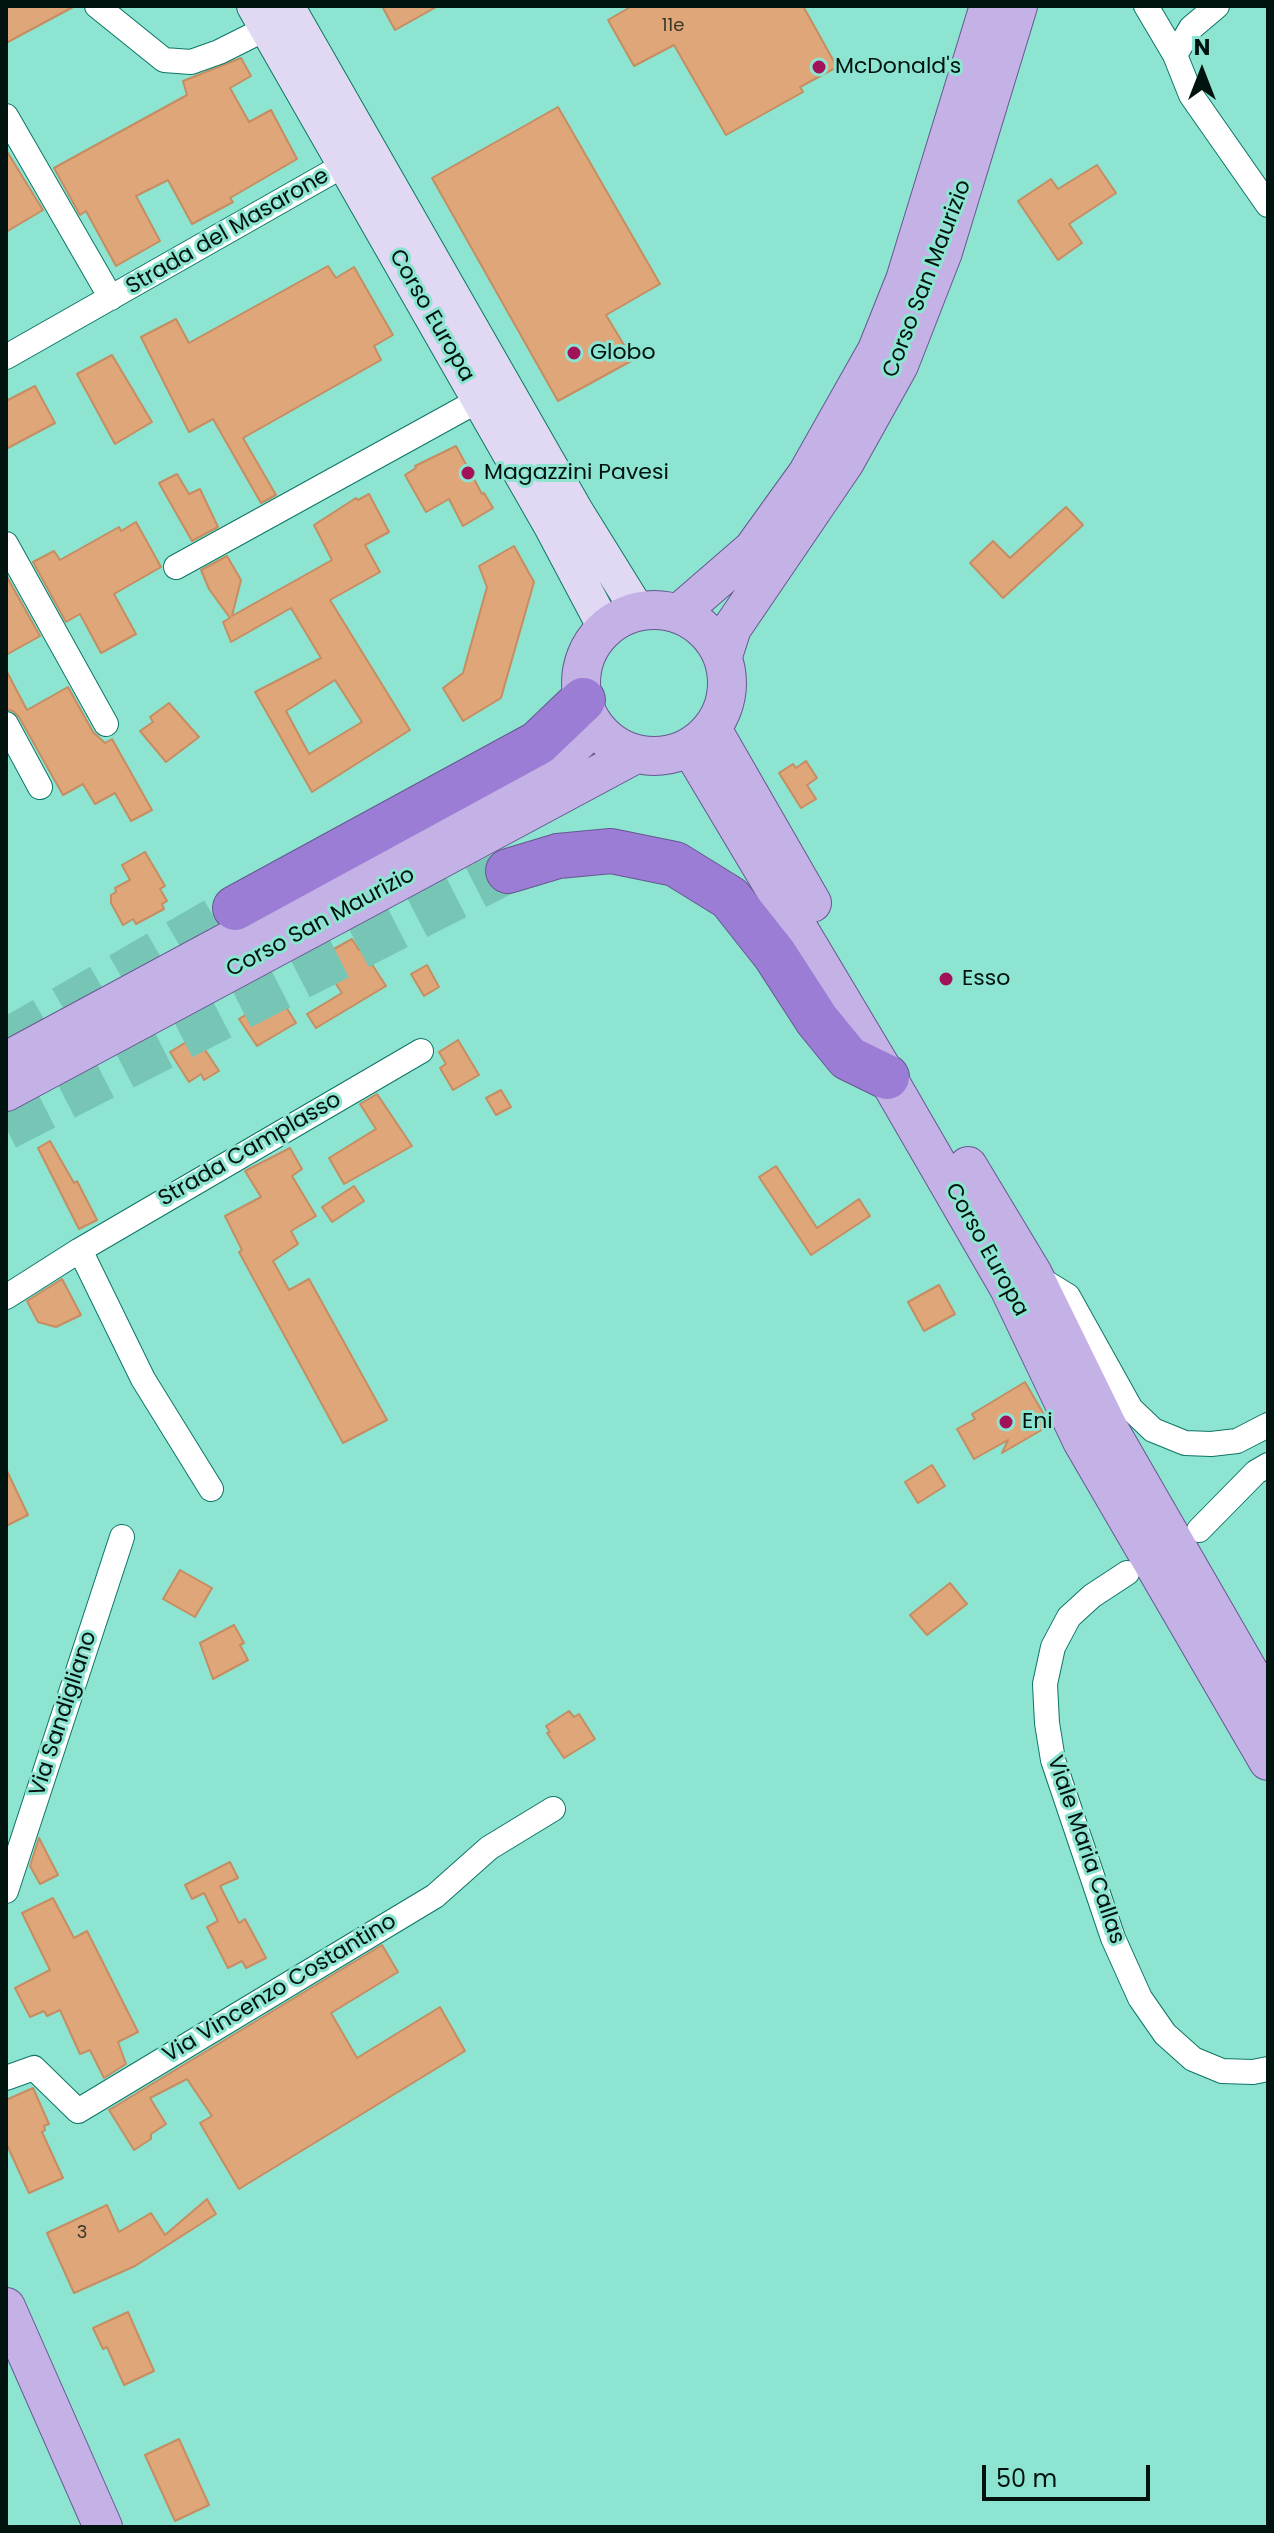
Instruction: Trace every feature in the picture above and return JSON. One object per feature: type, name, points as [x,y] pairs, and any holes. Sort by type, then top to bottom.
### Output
[{"type":"highway","points":[[235,908],[588,713]]},
{"type":"highway","points":[[508,871],[558,856],[611,851],[675,864],[730,898],[848,1058],[887,1077]]},
{"type":"main road","name":"Corso San Maurizio","points":[[678,614],[753,549],[807,474],[877,350],[905,280],[989,6]]},
{"type":"main road","name":"Corso San Maurizio","points":[[723,656],[732,628],[845,462],[899,365],[943,252],[1018,6]]},
{"type":"main road","name":"Corso Europa","points":[[269,13],[344,165],[551,526],[622,620]]},
{"type":"main road","name":"Corso Europa","points":[[269,13],[568,497],[622,620]]},
{"type":"main road","points":[[658,610],[678,614],[697,623],[712,638],[723,656],[728,681],[724,706],[701,738],[672,754],[636,754],[612,744],[588,713],[581,680],[584,661],[593,643],[622,620],[658,610]]},
{"type":"main road","name":"Corso San Maurizio","points":[[6,1061],[550,768],[588,713]]},
{"type":"main road","name":"Corso Europa","points":[[701,738],[887,1077],[1009,1288],[1082,1441],[1268,1761]]},
{"type":"main road","name":"Corso Europa","points":[[701,738],[848,967],[1033,1274],[1109,1429],[1268,1705]]},
{"type":"main road","name":"Corso San Maurizio","points":[[6,1092],[636,754]]},
{"type":"main road","points":[[6,2307],[103,2527]]},
{"type":"street","points":[[97,6],[164,60],[191,62],[219,52],[269,13]]},
{"type":"street","points":[[1146,6],[1175,55],[1191,95],[1268,205]]},
{"type":"street","points":[[1175,55],[1191,28],[1217,6]]},
{"type":"street","name":"Strada del Masarone","points":[[6,116],[111,298]]},
{"type":"street","name":"Strada del Masarone","points":[[6,357],[344,165]]},
{"type":"street","points":[[176,567],[479,400]]},
{"type":"street","points":[[6,544],[106,724]]},
{"type":"street","points":[[6,724],[40,787]]},
{"type":"street","name":"Strada Camplasso","points":[[6,1297],[80,1250],[421,1051]]},
{"type":"street","points":[[80,1250],[143,1379],[211,1489]]},
{"type":"street","points":[[1033,1274],[1068,1296],[1131,1409],[1153,1430],[1185,1443],[1211,1444],[1237,1441],[1268,1425]]},
{"type":"street","points":[[1199,1530],[1256,1472],[1268,1465]]},
{"type":"street","name":"Via Sandigliano","points":[[6,1891],[122,1537]]},
{"type":"street","name":"Viale Maria Callas","points":[[1127,1573],[1092,1596],[1069,1617],[1053,1647],[1045,1684],[1053,1760],[1113,1938],[1140,1998],[1165,2034],[1193,2059],[1222,2071],[1268,2069]]},
{"type":"street","name":"Via Vincenzo Costantino","points":[[6,2078],[34,2068],[78,2111],[435,1896],[489,1848],[553,1809]]},
{"type":"building","points":[[6,6],[75,6],[6,43]]},
{"type":"building","points":[[382,6],[438,6],[395,30]]},
{"type":"building","points":[[632,6],[803,6],[837,67],[800,87],[803,92],[726,135],[674,45],[634,66],[608,20]]},
{"type":"building","points":[[241,58],[251,76],[230,88],[249,122],[271,110],[297,159],[230,198],[233,202],[192,224],[168,180],[136,196],[160,241],[116,266],[86,211],[80,215],[54,168],[187,95],[183,81]]},
{"type":"building","points":[[558,107],[660,284],[606,315],[633,360],[558,401],[432,178]]},
{"type":"building","points":[[6,150],[43,210],[6,232]]},
{"type":"building","points":[[1097,165],[1116,193],[1069,224],[1082,243],[1058,260],[1018,201],[1051,179],[1058,189]]},
{"type":"building","points":[[328,266],[336,278],[354,267],[393,335],[374,346],[381,360],[243,438],[276,495],[261,503],[213,419],[189,432],[141,337],[176,319],[189,343]]},
{"type":"building","points":[[112,355],[152,422],[115,444],[77,374]]},
{"type":"building","points":[[35,386],[55,423],[6,449],[6,401]]},
{"type":"building","points":[[456,446],[493,508],[463,526],[449,499],[426,512],[405,475],[415,466]]},
{"type":"building","points":[[177,474],[189,494],[200,489],[218,527],[192,541],[159,483]]},
{"type":"building","points":[[369,494],[389,532],[365,545],[380,572],[330,600],[410,730],[312,792],[255,692],[321,658],[291,608],[231,642],[223,622],[230,618],[209,589],[201,570],[227,556],[241,580],[232,616],[332,560],[314,525],[356,498],[358,500]],"holes":[[[335,680],[362,722],[309,754],[286,711]]]},
{"type":"building","points":[[1066,507],[1083,525],[1003,598],[970,563],[993,541],[1010,558]]},
{"type":"building","points":[[136,522],[161,567],[114,594],[136,634],[101,653],[80,614],[66,622],[33,562],[54,551],[60,560],[119,527],[121,531]]},
{"type":"building","points":[[514,546],[534,582],[501,698],[463,721],[443,688],[463,673],[487,587],[479,566]]},
{"type":"building","points":[[6,578],[40,636],[6,655]]},
{"type":"building","points":[[6,670],[27,710],[68,687],[93,732],[105,743],[112,739],[152,810],[131,821],[115,793],[95,804],[83,784],[63,795],[19,717],[6,709]]},
{"type":"building","points":[[169,703],[199,737],[166,762],[140,731],[153,722],[150,717]]},
{"type":"building","points":[[806,761],[817,778],[807,785],[816,799],[801,808],[779,773],[793,764],[796,768]]},
{"type":"building","points":[[145,852],[165,886],[160,889],[167,901],[162,904],[164,909],[136,924],[133,919],[123,925],[111,903],[111,895],[116,892],[115,888],[130,880],[122,865]]},
{"type":"building","points":[[352,939],[386,986],[316,1028],[307,1014],[342,993],[327,970],[340,962],[332,950]]},
{"type":"building","points":[[427,965],[439,987],[424,996],[411,974]]},
{"type":"building","points":[[278,994],[296,1023],[257,1046],[239,1019]]},
{"type":"building","points":[[196,1036],[219,1071],[204,1080],[201,1074],[189,1082],[170,1052]]},
{"type":"building","points":[[458,1040],[479,1075],[453,1090],[440,1068],[446,1064],[439,1052]]},
{"type":"building","points":[[501,1090],[511,1107],[496,1115],[486,1098]]},
{"type":"building","points":[[377,1094],[412,1146],[344,1184],[329,1158],[376,1129],[360,1104]]},
{"type":"building","points":[[50,1141],[74,1183],[77,1181],[97,1220],[79,1229],[38,1148]]},
{"type":"building","points":[[290,1148],[302,1169],[292,1176],[316,1216],[291,1231],[298,1244],[273,1261],[289,1290],[309,1279],[387,1420],[343,1443],[239,1252],[242,1250],[225,1216],[261,1197],[245,1171]]},
{"type":"building","points":[[776,1166],[817,1228],[859,1199],[870,1216],[811,1255],[759,1177]]},
{"type":"building","points":[[354,1186],[364,1201],[332,1222],[322,1207]]},
{"type":"building","points":[[62,1279],[81,1315],[56,1327],[38,1322],[27,1301]]},
{"type":"building","points":[[939,1285],[955,1314],[924,1331],[908,1302]]},
{"type":"building","points":[[1025,1382],[1050,1425],[1002,1453],[1008,1440],[974,1459],[957,1429],[975,1419],[972,1414]]},
{"type":"building","points":[[932,1465],[945,1486],[918,1503],[905,1482]]},
{"type":"building","points":[[6,1469],[28,1515],[6,1526]]},
{"type":"building","points":[[180,1570],[212,1588],[195,1617],[163,1599]]},
{"type":"building","points":[[950,1583],[967,1604],[927,1635],[910,1615]]},
{"type":"building","points":[[234,1625],[244,1643],[240,1645],[248,1660],[213,1679],[200,1643]]},
{"type":"building","points":[[569,1711],[574,1717],[579,1714],[595,1739],[564,1758],[547,1733],[550,1732],[546,1726]]},
{"type":"building","points":[[39,1838],[58,1875],[40,1884],[30,1866]]},
{"type":"building","points":[[230,1862],[238,1878],[220,1886],[239,1923],[245,1919],[266,1958],[246,1968],[242,1961],[228,1968],[207,1927],[218,1921],[204,1893],[192,1899],[185,1885]]},
{"type":"building","points":[[53,1898],[74,1938],[87,1931],[138,2032],[118,2042],[126,2064],[104,2078],[90,2050],[80,2054],[60,2010],[47,2016],[44,2011],[30,2017],[15,1988],[50,1970],[22,1913]]},
{"type":"building","points":[[382,1945],[398,1972],[331,2013],[357,2058],[440,2007],[465,2051],[239,2189],[200,2123],[212,2116],[187,2079],[150,2098],[166,2124],[134,2150],[109,2110]]},
{"type":"building","points":[[33,2088],[49,2124],[44,2126],[42,2132],[63,2178],[29,2193],[6,2143],[6,2100]]},
{"type":"building","points":[[207,2199],[216,2214],[135,2266],[74,2293],[47,2233],[107,2205],[119,2232],[151,2213],[165,2235]]},
{"type":"building","points":[[128,2312],[154,2371],[124,2385],[107,2347],[103,2349],[93,2328]]},
{"type":"building","points":[[179,2439],[209,2505],[175,2521],[145,2455]]},
{"type":"tunnel","points":[[6,1128],[508,871]]},
{"type":"tunnel","points":[[6,1041],[235,908]]},
{"type":"place","name":"McDonald's","points":[[819,67]]},
{"type":"place","name":"Globo","points":[[574,353]]},
{"type":"place","name":"Magazzini Pavesi","points":[[468,473]]},
{"type":"place","name":"Esso","points":[[946,979]]},
{"type":"place","name":"Eni","points":[[1006,1422]]}]
